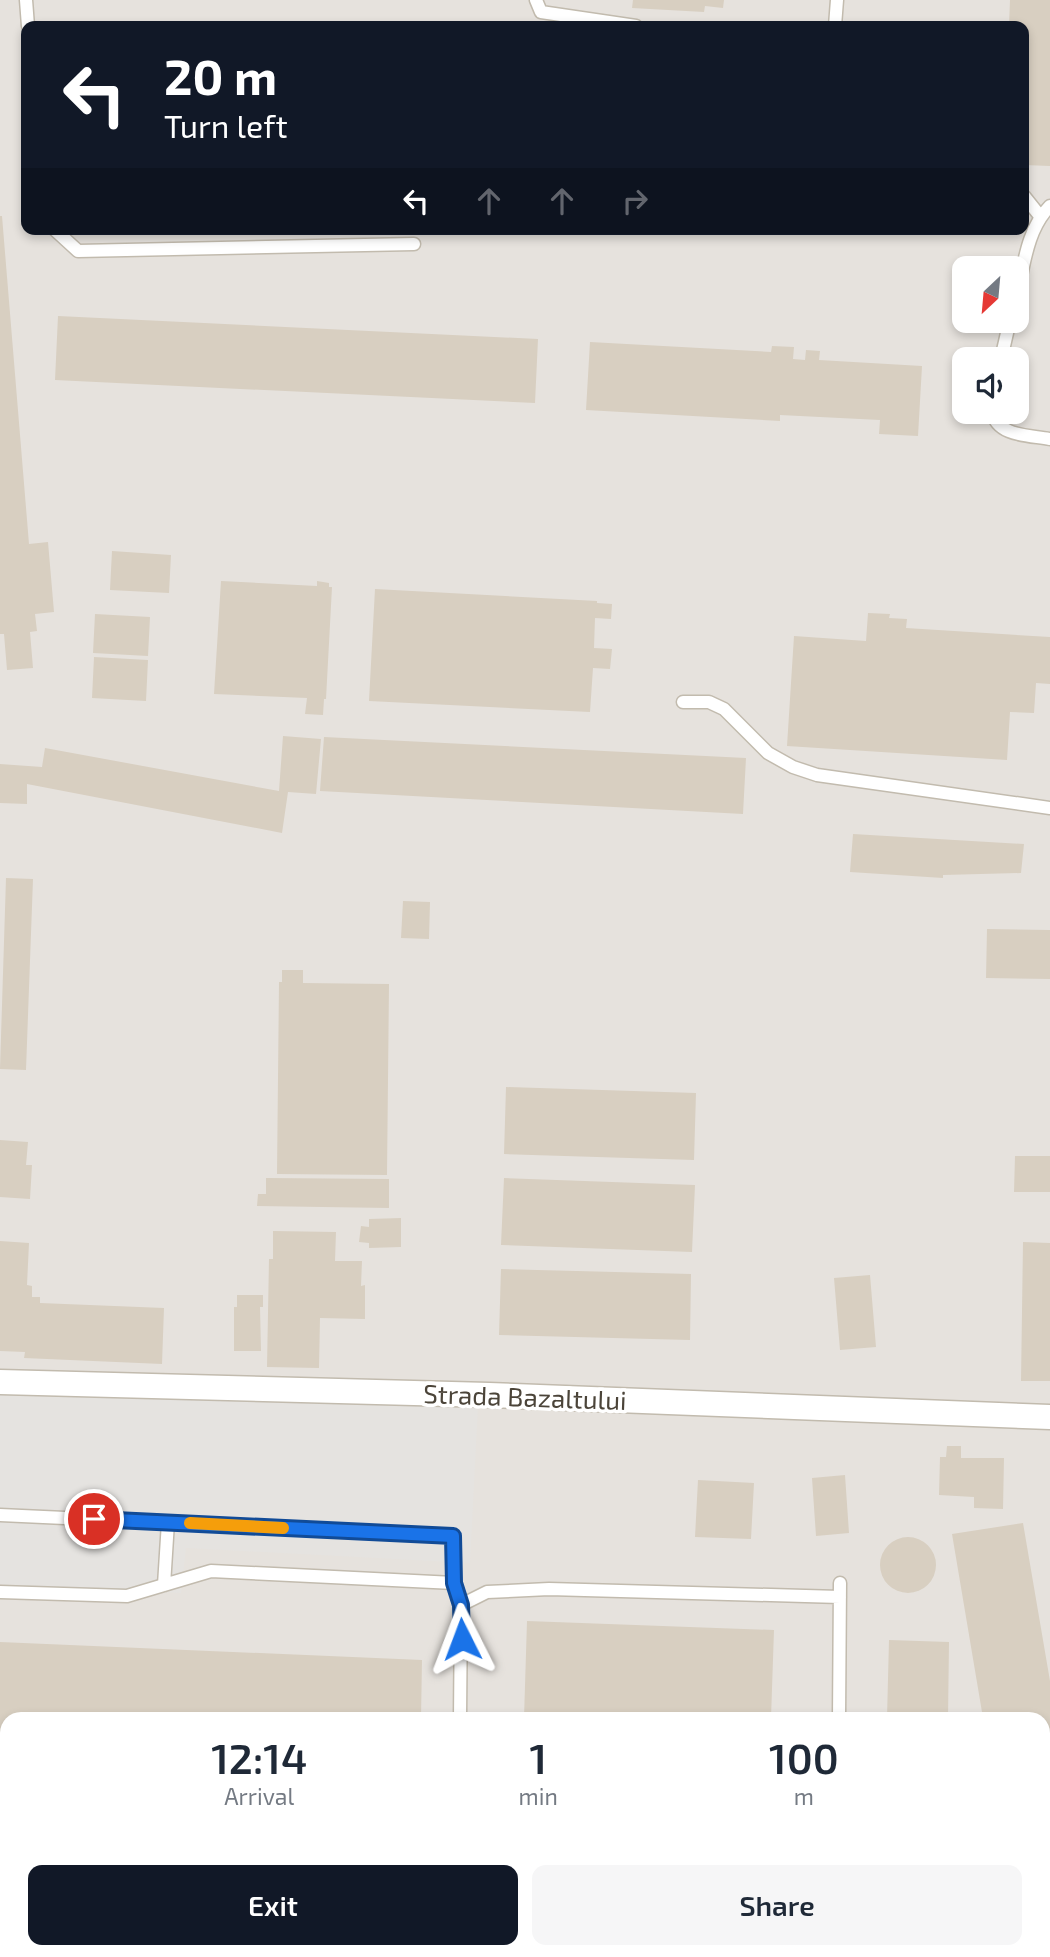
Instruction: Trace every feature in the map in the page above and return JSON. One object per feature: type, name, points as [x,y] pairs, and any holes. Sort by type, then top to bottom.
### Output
[{"type":"street","name":"Strada Bazaltului","points":[[0,1382],[489,1395],[1050,1417]]},
{"type":"lane","points":[[26,0],[28,21]]},
{"type":"lane","points":[[536,0],[541,12],[602,21]]},
{"type":"lane","points":[[835,21],[837,0]]},
{"type":"lane","points":[[1026,256],[1031,234],[1045,211],[1029,200]]},
{"type":"lane","points":[[61,235],[78,251],[414,244]]},
{"type":"lane","points":[[999,424],[1007,432],[1050,439]]},
{"type":"lane","points":[[683,702],[709,702],[724,709],[768,753],[793,767],[817,775],[1050,808]]},
{"type":"lane","points":[[0,1515],[453,1536],[454,1583],[461,1605],[460,1712]]},
{"type":"lane","points":[[164,1585],[168,1522]]},
{"type":"lane","points":[[0,1592],[127,1596],[211,1572],[454,1583]]},
{"type":"lane","points":[[839,1712],[840,1583]]},
{"type":"lane","points":[[461,1605],[486,1592],[549,1588],[840,1597]]},
{"type":"shaded area","points":[[0,0],[1050,0],[1050,1712],[0,1712]]},
{"type":"shaded area","points":[[0,1394],[478,1406],[470,1563],[186,1548],[181,1593],[0,1584]]},
{"type":"building","points":[[633,0],[724,0],[723,8],[705,6],[704,12],[632,8]]},
{"type":"building","points":[[1010,0],[1050,0],[1050,166],[1029,165],[1029,21],[1009,21]]},
{"type":"building","points":[[0,216],[29,544],[48,542],[54,612],[35,614],[37,631],[30,632],[33,668],[7,670],[4,634],[0,634]]},
{"type":"building","points":[[58,316],[538,339],[535,403],[55,380]]},
{"type":"building","points":[[590,342],[771,352],[772,346],[794,347],[793,359],[805,360],[806,350],[820,351],[819,360],[922,366],[918,436],[879,434],[880,420],[780,415],[780,421],[586,410]]},
{"type":"building","points":[[112,551],[171,555],[169,593],[110,590]]},
{"type":"building","points":[[221,581],[317,586],[317,581],[329,583],[329,587],[332,587],[323,715],[305,714],[307,698],[214,694]]},
{"type":"building","points":[[375,589],[612,604],[611,619],[595,618],[594,648],[612,649],[610,669],[593,668],[590,712],[369,701]]},
{"type":"building","points":[[868,613],[890,614],[889,618],[907,619],[906,628],[1050,637],[1050,684],[1036,683],[1034,713],[1010,712],[1007,760],[787,746],[794,636],[866,641]]},
{"type":"building","points":[[95,614],[150,617],[148,656],[93,653]]},
{"type":"building","points":[[94,657],[148,660],[146,701],[92,698]]},
{"type":"building","points":[[283,736],[321,739],[316,794],[288,792],[282,833],[27,784],[27,804],[0,803],[0,764],[42,767],[45,748],[279,791]]},
{"type":"building","points":[[324,737],[746,758],[743,814],[320,791]]},
{"type":"building","points":[[853,834],[1024,844],[1021,873],[943,875],[943,878],[850,872]]},
{"type":"building","points":[[6,878],[33,879],[26,1070],[0,1069]]},
{"type":"building","points":[[403,901],[430,902],[429,939],[401,938]]},
{"type":"building","points":[[987,929],[1050,930],[1050,979],[986,978]]},
{"type":"building","points":[[282,970],[303,970],[303,983],[389,984],[387,1175],[277,1174],[279,982],[282,982]]},
{"type":"building","points":[[506,1087],[696,1093],[694,1160],[504,1154]]},
{"type":"building","points":[[0,1140],[28,1142],[26,1165],[32,1165],[30,1199],[0,1197]]},
{"type":"building","points":[[1015,1156],[1050,1156],[1050,1192],[1014,1192]]},
{"type":"building","points":[[266,1178],[389,1179],[389,1208],[257,1206],[258,1194],[266,1194]]},
{"type":"building","points":[[504,1178],[695,1185],[692,1252],[501,1245]]},
{"type":"building","points":[[401,1218],[401,1247],[369,1248],[369,1243],[359,1242],[361,1226],[369,1227],[369,1219]]},
{"type":"building","points":[[273,1231],[336,1232],[335,1261],[362,1261],[361,1286],[365,1285],[365,1319],[320,1318],[319,1368],[267,1367],[269,1259],[273,1259]]},
{"type":"building","points":[[0,1241],[29,1243],[27,1285],[32,1286],[32,1297],[40,1297],[40,1303],[164,1308],[162,1364],[24,1358],[25,1352],[0,1351]]},
{"type":"building","points":[[1023,1242],[1050,1243],[1050,1381],[1021,1381]]},
{"type":"building","points":[[501,1269],[691,1274],[690,1340],[499,1335]]},
{"type":"building","points":[[870,1275],[876,1347],[840,1350],[834,1278]]},
{"type":"building","points":[[237,1295],[263,1295],[263,1307],[260,1307],[261,1351],[234,1351],[234,1307],[237,1307]]},
{"type":"building","points":[[947,1446],[961,1446],[961,1458],[1004,1458],[1003,1509],[974,1508],[974,1497],[939,1495],[940,1457],[946,1457]]},
{"type":"building","points":[[845,1475],[849,1533],[816,1536],[812,1478]]},
{"type":"building","points":[[698,1480],[754,1483],[751,1539],[695,1537]]},
{"type":"building","points":[[1023,1523],[1050,1681],[1050,1712],[982,1712],[952,1534]]},
{"type":"building","points":[[908,1537],[928,1545],[936,1565],[928,1585],[908,1593],[888,1585],[880,1565],[888,1545]]},
{"type":"building","points":[[527,1621],[774,1630],[771,1712],[524,1712]]},
{"type":"building","points":[[889,1640],[949,1642],[948,1712],[887,1712]]},
{"type":"building","points":[[0,1642],[422,1660],[421,1712],[0,1712]]},
{"type":"slow traffic","points":[[190,1523],[283,1528]]},
{"type":"route","points":[[94,1519],[453,1536],[454,1583],[461,1605],[462,1639]]}]
